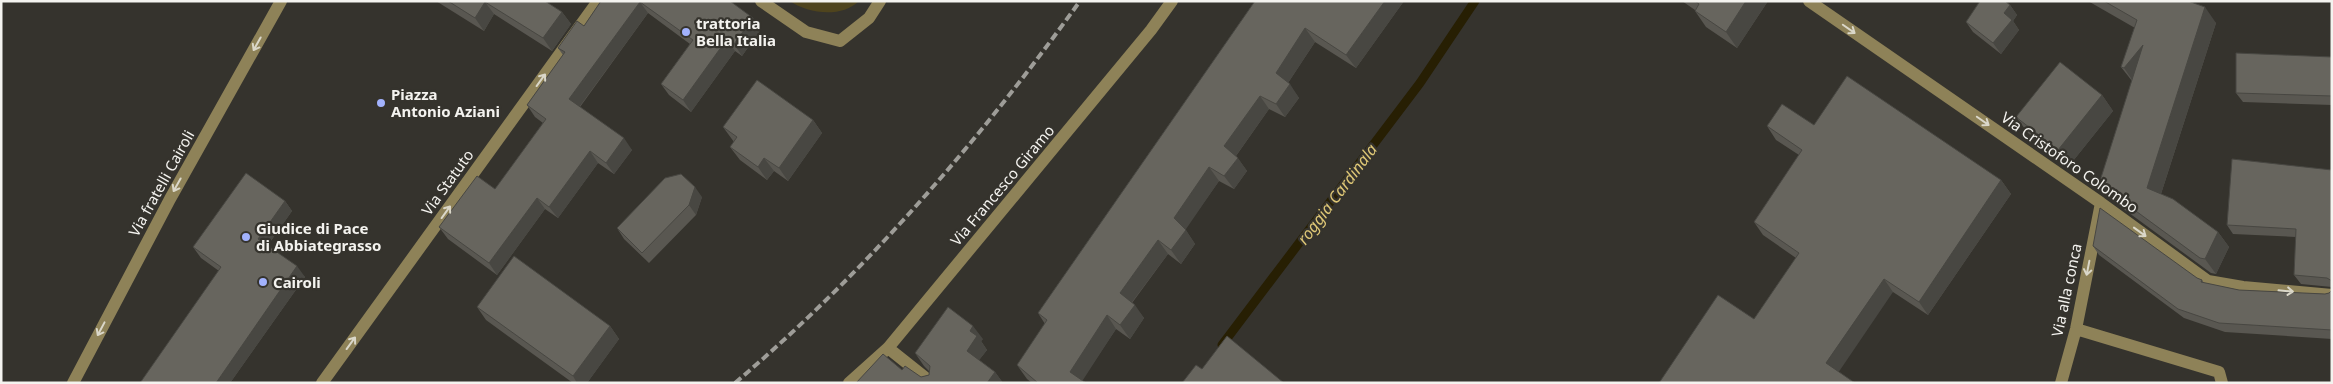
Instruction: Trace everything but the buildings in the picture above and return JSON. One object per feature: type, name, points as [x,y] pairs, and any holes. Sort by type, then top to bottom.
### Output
[{"type":"street","name":"Via fratelli Cairoli","points":[[73,383],[170,199],[281,1]]},
{"type":"street","name":"Via Statuto","points":[[322,383],[598,1]]},
{"type":"street","points":[[761,1],[806,32],[840,41],[869,18],[880,1]]},
{"type":"street","name":"Via Francesco Giramo","points":[[849,383],[888,348],[1151,30],[1172,1]]},
{"type":"street","name":"Via Cristoforo Colombo","points":[[1809,1],[2101,203],[2208,281],[2243,287],[2332,294]]},
{"type":"street","name":"Via alla conca","points":[[2061,383],[2076,329],[2101,203]]},
{"type":"street","points":[[2076,329],[2219,372],[2222,383]]},
{"type":"street","points":[[888,348],[932,383]]},
{"type":"shaded area","points":[[790,1],[859,1],[844,10],[825,12],[806,9]]},
{"type":"waterway","name":"roggia Cardinala","points":[[1222,345],[1420,83],[1475,1]]},
{"type":"railway","points":[[735,383],[830,296],[919,202],[1002,104],[1080,1]]},
{"type":"place","name":"trattoria Bella Italia","points":[[686,32]]},
{"type":"place","name":"Piazza Antonio Aziani","points":[[381,103]]},
{"type":"place","name":"Giudice di Pace di Abbiategrasso","points":[[246,237]]},
{"type":"place","name":"Cairoli","points":[[263,282]]}]
